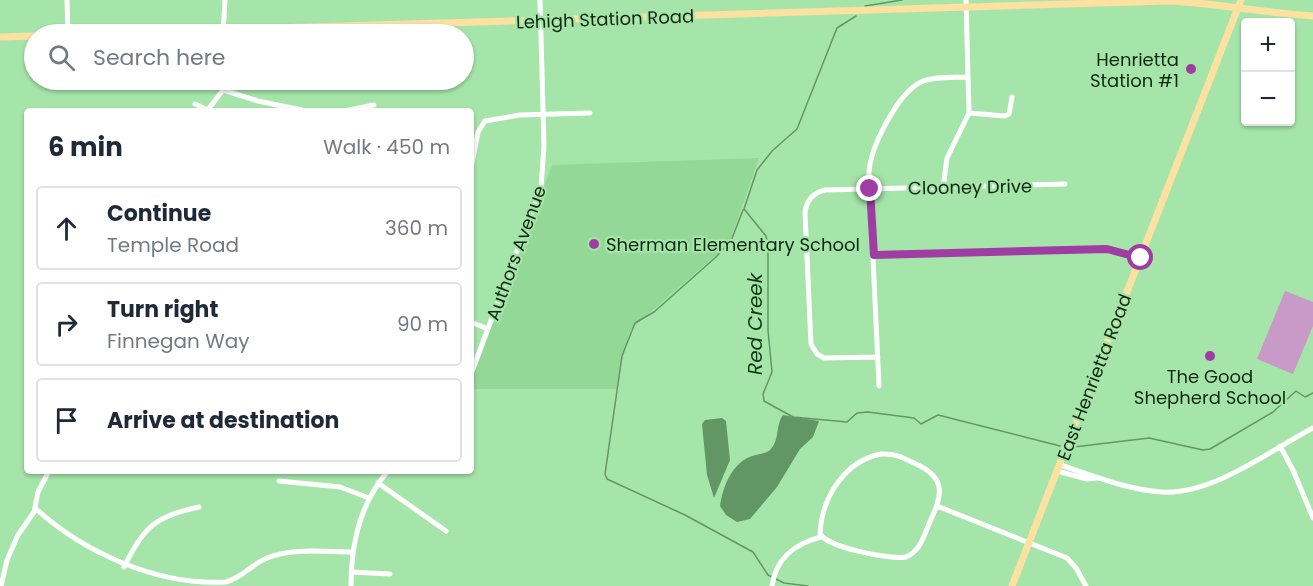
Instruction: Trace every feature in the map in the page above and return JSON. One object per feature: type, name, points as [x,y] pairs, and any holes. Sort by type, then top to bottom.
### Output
[{"type":"main road","name":"Lehigh Station Road","points":[[454,24],[966,4],[1167,1],[1240,3],[1263,12],[1313,16]]},
{"type":"main road","name":"East Henrietta Road","points":[[1012,586],[1240,3]]},
{"type":"main road","points":[[0,37],[24,36]]},
{"type":"street","points":[[67,0],[68,24]]},
{"type":"street","points":[[224,24],[225,0]]},
{"type":"street","name":"Authors Avenue","points":[[474,366],[541,187],[544,162],[544,115],[540,0]]},
{"type":"street","points":[[943,188],[947,158],[969,113],[966,4]]},
{"type":"street","points":[[879,386],[870,189],[872,150],[909,90],[930,80],[968,77]]},
{"type":"street","points":[[210,108],[223,90],[258,101],[293,108]]},
{"type":"street","points":[[969,113],[1005,116],[1009,114],[1012,97]]},
{"type":"street","points":[[195,104],[204,108]]},
{"type":"street","points":[[359,108],[374,105]]},
{"type":"street","points":[[474,156],[482,124],[499,117],[590,114]]},
{"type":"street","name":"Clooney Drive","points":[[878,357],[824,358],[814,351],[810,341],[805,213],[807,204],[822,191],[1065,184]]},
{"type":"street","points":[[874,255],[1107,249],[1141,258]]},
{"type":"street","points":[[474,323],[488,328]]},
{"type":"street","points":[[1058,468],[1163,492],[1189,489],[1215,482],[1313,428]]},
{"type":"street","points":[[1280,446],[1293,470],[1313,518]]},
{"type":"street","points":[[895,454],[931,472],[940,488],[937,506],[920,544],[906,557],[885,557],[827,543],[821,537],[821,521],[836,484],[853,466],[873,455],[895,454]]},
{"type":"street","points":[[1,586],[7,560],[18,535],[35,508],[38,492],[47,474]]},
{"type":"street","points":[[351,586],[352,552],[369,498],[386,474]]},
{"type":"street","points":[[279,481],[340,487],[369,498]]},
{"type":"street","points":[[378,483],[446,531]]},
{"type":"street","points":[[937,506],[1067,558],[1076,568],[1086,586]]},
{"type":"street","points":[[124,567],[150,525],[169,515],[200,507]]},
{"type":"street","points":[[35,508],[79,544],[124,567],[166,582],[203,585],[229,582],[274,556],[352,552]]},
{"type":"street","points":[[773,581],[780,562],[794,548],[821,537]]},
{"type":"street","points":[[351,572],[390,574]]},
{"type":"shaded area","points":[[759,158],[729,244],[631,329],[622,360],[618,389],[474,389],[474,374],[552,165]]},
{"type":"shaded area","points":[[1285,291],[1313,302],[1313,326],[1293,374],[1257,359]]},
{"type":"shaded area","points":[[783,415],[819,421],[813,437],[800,449],[777,487],[750,519],[737,522],[726,515],[720,506],[726,483],[745,459],[770,450],[775,442]]},
{"type":"shaded area","points":[[722,418],[726,421],[730,460],[714,498],[707,475],[702,424],[705,420]]},
{"type":"waterway","name":"Red Creek","points":[[865,6],[902,0]]},
{"type":"waterway","name":"Red Creek","points":[[856,16],[837,28],[797,129],[772,151],[757,170],[744,209],[766,236],[768,245],[768,330],[772,372],[763,394],[764,401],[793,417],[847,422],[857,413],[868,412],[914,418],[921,424],[938,415],[1060,446]]},
{"type":"waterway","points":[[743,210],[731,241],[716,257],[654,312],[635,323],[622,356],[605,474],[607,479],[685,515],[753,552],[768,575],[784,583],[808,586]]},
{"type":"waterway","name":"Red Creek","points":[[1074,447],[1149,438],[1203,450],[1210,449],[1273,412],[1296,391],[1305,397],[1313,393]]},
{"type":"place","name":"Henrietta Station #1","points":[[1191,69]]},
{"type":"place","name":"Sherman Elementary School","points":[[594,244]]},
{"type":"place","name":"The Good Shepherd School","points":[[1210,356]]},
{"type":"route","points":[[870,189],[874,255],[1107,249],[1141,258]]}]
